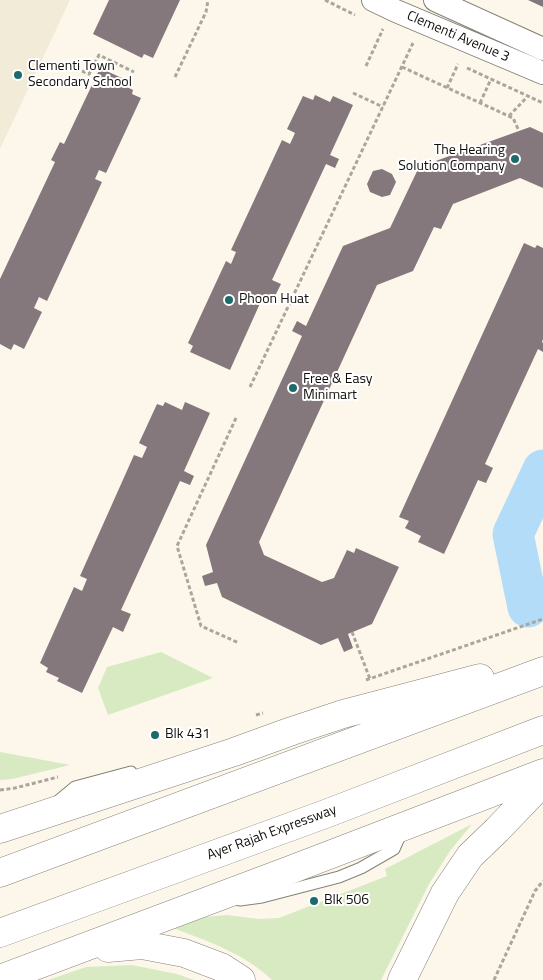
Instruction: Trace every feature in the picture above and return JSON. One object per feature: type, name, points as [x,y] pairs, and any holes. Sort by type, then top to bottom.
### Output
[{"type":"highway","points":[[0,829],[236,752],[343,714],[543,662]]},
{"type":"highway","points":[[0,873],[543,671]]},
{"type":"highway","name":"Ayer Rajah Expressway","points":[[0,933],[328,813],[543,730]]},
{"type":"highway","points":[[0,979],[543,773]]},
{"type":"highway","points":[[402,980],[445,893],[470,856],[543,782]]},
{"type":"highway","points":[[79,950],[142,945],[184,953],[221,967],[242,980]]},
{"type":"street","name":"Clementi Avenue 3","points":[[373,0],[543,73]]},
{"type":"street","name":"Clementi Avenue 3","points":[[435,0],[543,49]]},
{"type":"lane","points":[[41,816],[75,786],[178,759],[236,752]]},
{"type":"path","points":[[175,77],[206,12],[208,0]]},
{"type":"path","points":[[366,66],[383,29]]},
{"type":"path","points":[[250,387],[413,43]]},
{"type":"path","points":[[82,71],[89,74],[98,55],[134,72]]},
{"type":"path","points":[[448,88],[458,64]]},
{"type":"path","points":[[402,67],[514,118],[519,131]]},
{"type":"path","points":[[480,103],[492,79]]},
{"type":"path","points":[[353,93],[383,107]]},
{"type":"path","points":[[509,116],[528,96]]},
{"type":"path","points":[[236,418],[177,546],[201,626],[239,643]]},
{"type":"path","points":[[361,681],[543,619]]},
{"type":"path","points":[[352,632],[370,679]]},
{"type":"path","points":[[256,715],[265,712]]},
{"type":"path","points":[[494,980],[536,891],[543,881]]},
{"type":"shaded area","name":"Clementi Town Secondary School","points":[[0,0],[70,0],[0,149]]},
{"type":"green space","points":[[161,652],[213,678],[108,715],[98,688],[107,667]]},
{"type":"green space","points":[[0,752],[70,765],[12,779],[0,780]]},
{"type":"green space","points":[[472,824],[450,851],[429,884],[381,980],[272,980],[238,955],[173,928],[206,917],[227,915],[259,919],[279,918],[387,876],[385,869]]},
{"type":"green space","points":[[132,965],[177,974],[194,980],[48,980],[86,967]]},
{"type":"building","points":[[109,0],[180,0],[153,58],[144,54],[142,58],[93,34]]},
{"type":"building","points":[[528,0],[543,0],[543,7]]},
{"type":"building","points":[[100,68],[124,79],[121,84],[133,90],[132,94],[141,98],[106,173],[99,170],[95,179],[102,182],[47,301],[39,297],[34,308],[42,312],[24,349],[14,344],[11,350],[0,344],[0,279],[55,162],[51,160],[60,142],[64,144]]},
{"type":"building","points":[[315,95],[330,102],[333,96],[353,105],[330,155],[339,159],[335,168],[326,164],[272,280],[281,284],[271,304],[262,299],[230,370],[190,352],[193,346],[188,343],[226,261],[231,264],[236,252],[231,250],[282,140],[290,144],[295,133],[287,129],[303,96],[313,100]]},
{"type":"building","points":[[530,127],[543,133],[543,188],[520,178],[453,204],[441,229],[434,227],[413,271],[377,285],[259,542],[264,555],[322,582],[334,578],[347,550],[354,553],[356,548],[399,567],[372,624],[348,634],[353,648],[344,652],[338,638],[321,645],[222,597],[217,583],[205,586],[202,576],[213,572],[206,545],[302,336],[292,331],[297,321],[306,326],[343,246],[390,228],[419,167]]},
{"type":"building","points":[[382,169],[392,174],[396,182],[390,195],[382,197],[370,192],[367,184],[373,171]]},
{"type":"building","points":[[524,243],[535,248],[537,245],[543,248],[543,352],[538,349],[485,464],[493,468],[486,483],[478,480],[444,554],[418,542],[421,536],[405,528],[409,521],[399,517]]},
{"type":"building","points":[[165,402],[182,410],[185,402],[210,413],[184,471],[194,476],[190,485],[180,481],[121,610],[131,614],[123,632],[113,627],[82,693],[57,681],[59,678],[46,672],[48,668],[40,663],[74,587],[82,591],[87,579],[80,576],[134,455],[142,458],[147,447],[139,443],[157,404],[163,406]]},
{"type":"waterway","points":[[528,607],[513,534],[543,470]]},
{"type":"place","name":"Clementi Town Secondary School","points":[[18,75]]},
{"type":"place","name":"The Hearing Solution Company","points":[[515,159]]},
{"type":"place","name":"Phoon Huat","points":[[229,300]]},
{"type":"place","name":"Free & Easy Minimart","points":[[293,388]]},
{"type":"place","name":"Blk 431","points":[[155,735]]},
{"type":"place","name":"Blk 506","points":[[314,901]]}]
